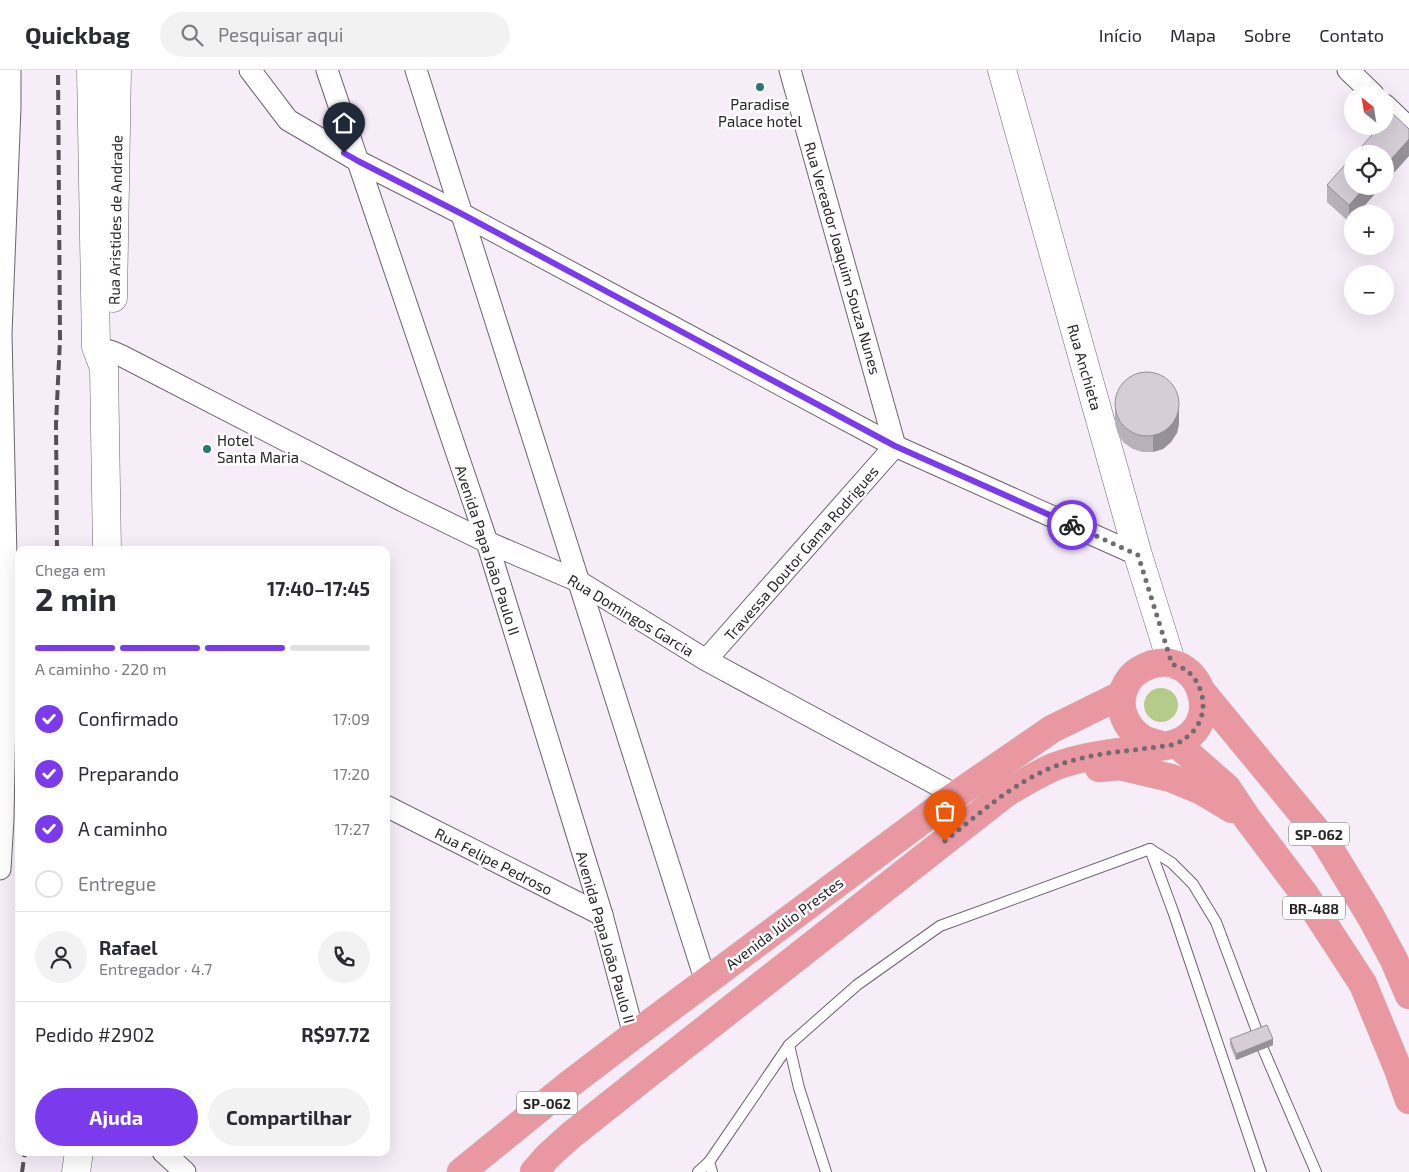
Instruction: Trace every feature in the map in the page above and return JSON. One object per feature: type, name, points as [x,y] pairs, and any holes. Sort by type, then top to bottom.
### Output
[{"type":"main road","name":"Rua Aristides de Andrade","points":[[91,70],[104,356],[107,546]]},
{"type":"main road","name":"Rua Aristides de Andrade","points":[[104,356],[117,70]]},
{"type":"main road","name":"Rua Anchieta","points":[[1002,70],[1138,555],[1172,664]]},
{"type":"main road","points":[[1172,664],[1158,663],[1146,666],[1134,673],[1126,683],[1121,695],[1124,720],[1134,732],[1144,740],[1171,745],[1188,737],[1202,717],[1204,704],[1202,692]]},
{"type":"main road","name":"SP-062","points":[[1172,664],[1185,670],[1195,679],[1202,692],[1324,841],[1394,960],[1409,995]]},
{"type":"main road","name":"Avenida Júlio Prestes","points":[[461,1172],[567,1086],[956,795],[1052,729],[1121,695]]},
{"type":"main road","name":"SP-062","points":[[534,1172],[570,1136],[1006,793],[1039,773],[1073,760],[1095,755],[1171,745]]},
{"type":"main road","name":"BR-488","points":[[1171,745],[1226,788],[1305,895],[1363,984],[1409,1100]]},
{"type":"main road","points":[[1006,793],[1084,770],[1120,766],[1171,778],[1202,791],[1247,818]]},
{"type":"main road","points":[[714,976],[744,999]]},
{"type":"main road","points":[[76,1172],[78,1156]]},
{"type":"street","points":[[0,869],[3,819],[1,334],[5,107],[10,70]]},
{"type":"street","points":[[250,70],[288,120],[358,161],[462,214],[895,446],[1138,555]]},
{"type":"street","name":"Avenida Papa João Paulo II","points":[[327,70],[487,542],[602,915],[634,1035]]},
{"type":"street","points":[[417,70],[578,581],[714,976]]},
{"type":"street","name":"Rua Vereador Joaquim Souza Nunes","points":[[790,70],[895,446]]},
{"type":"street","points":[[1348,70],[1364,85]]},
{"type":"street","points":[[1394,114],[1409,128]]},
{"type":"street","name":"Rua Domingos Garcia","points":[[104,356],[487,542],[578,581],[706,660],[956,795]]},
{"type":"street","name":"Travessa Doutor Gama Rodrigues","points":[[706,660],[895,446]]},
{"type":"street","name":"Rua Felipe Pedroso","points":[[390,808],[602,915]]},
{"type":"street","points":[[167,1156],[185,1172]]},
{"type":"lane","points":[[1150,849],[1172,863],[1193,884],[1216,922],[1258,1034]]},
{"type":"lane","points":[[698,1172],[710,1167],[789,1045],[857,984],[940,926],[1150,849]]},
{"type":"lane","points":[[1150,849],[1174,914],[1261,1172]]},
{"type":"lane","points":[[789,1045],[799,1088],[826,1172]]},
{"type":"lane","points":[[1263,1049],[1312,1170]]},
{"type":"green space","points":[[1161,688],[1173,693],[1178,705],[1173,717],[1161,722],[1149,717],[1144,705],[1149,693]]},
{"type":"building","points":[[1394,115],[1409,129],[1409,139],[1394,156],[1394,145],[1363,145],[1372,135],[1394,135]]},
{"type":"building","points":[[1344,166],[1344,195],[1358,195],[1349,205],[1327,185]]},
{"type":"building","points":[[1147,372],[1165,378],[1173,386],[1179,404],[1173,422],[1165,430],[1147,436],[1129,430],[1121,422],[1115,404],[1121,386],[1129,378]]},
{"type":"building","points":[[1267,1025],[1273,1039],[1236,1054],[1230,1039]]},
{"type":"railway","points":[[57,546],[56,424],[60,339],[58,70]]},
{"type":"railway","points":[[22,1172],[24,1156]]},
{"type":"way so far","points":[[945,841],[1006,793],[1039,773],[1073,760],[1095,755],[1177,744],[1188,737],[1202,717],[1204,704],[1202,692],[1195,679],[1185,670],[1172,664],[1138,555],[1072,525]]},
{"type":"place","name":"Paradise Palace hotel","points":[[760,87]]},
{"type":"place","name":"Hotel Santa Maria","points":[[207,449]]},
{"type":"route","points":[[344,153],[462,214],[895,446],[1072,525]]}]
